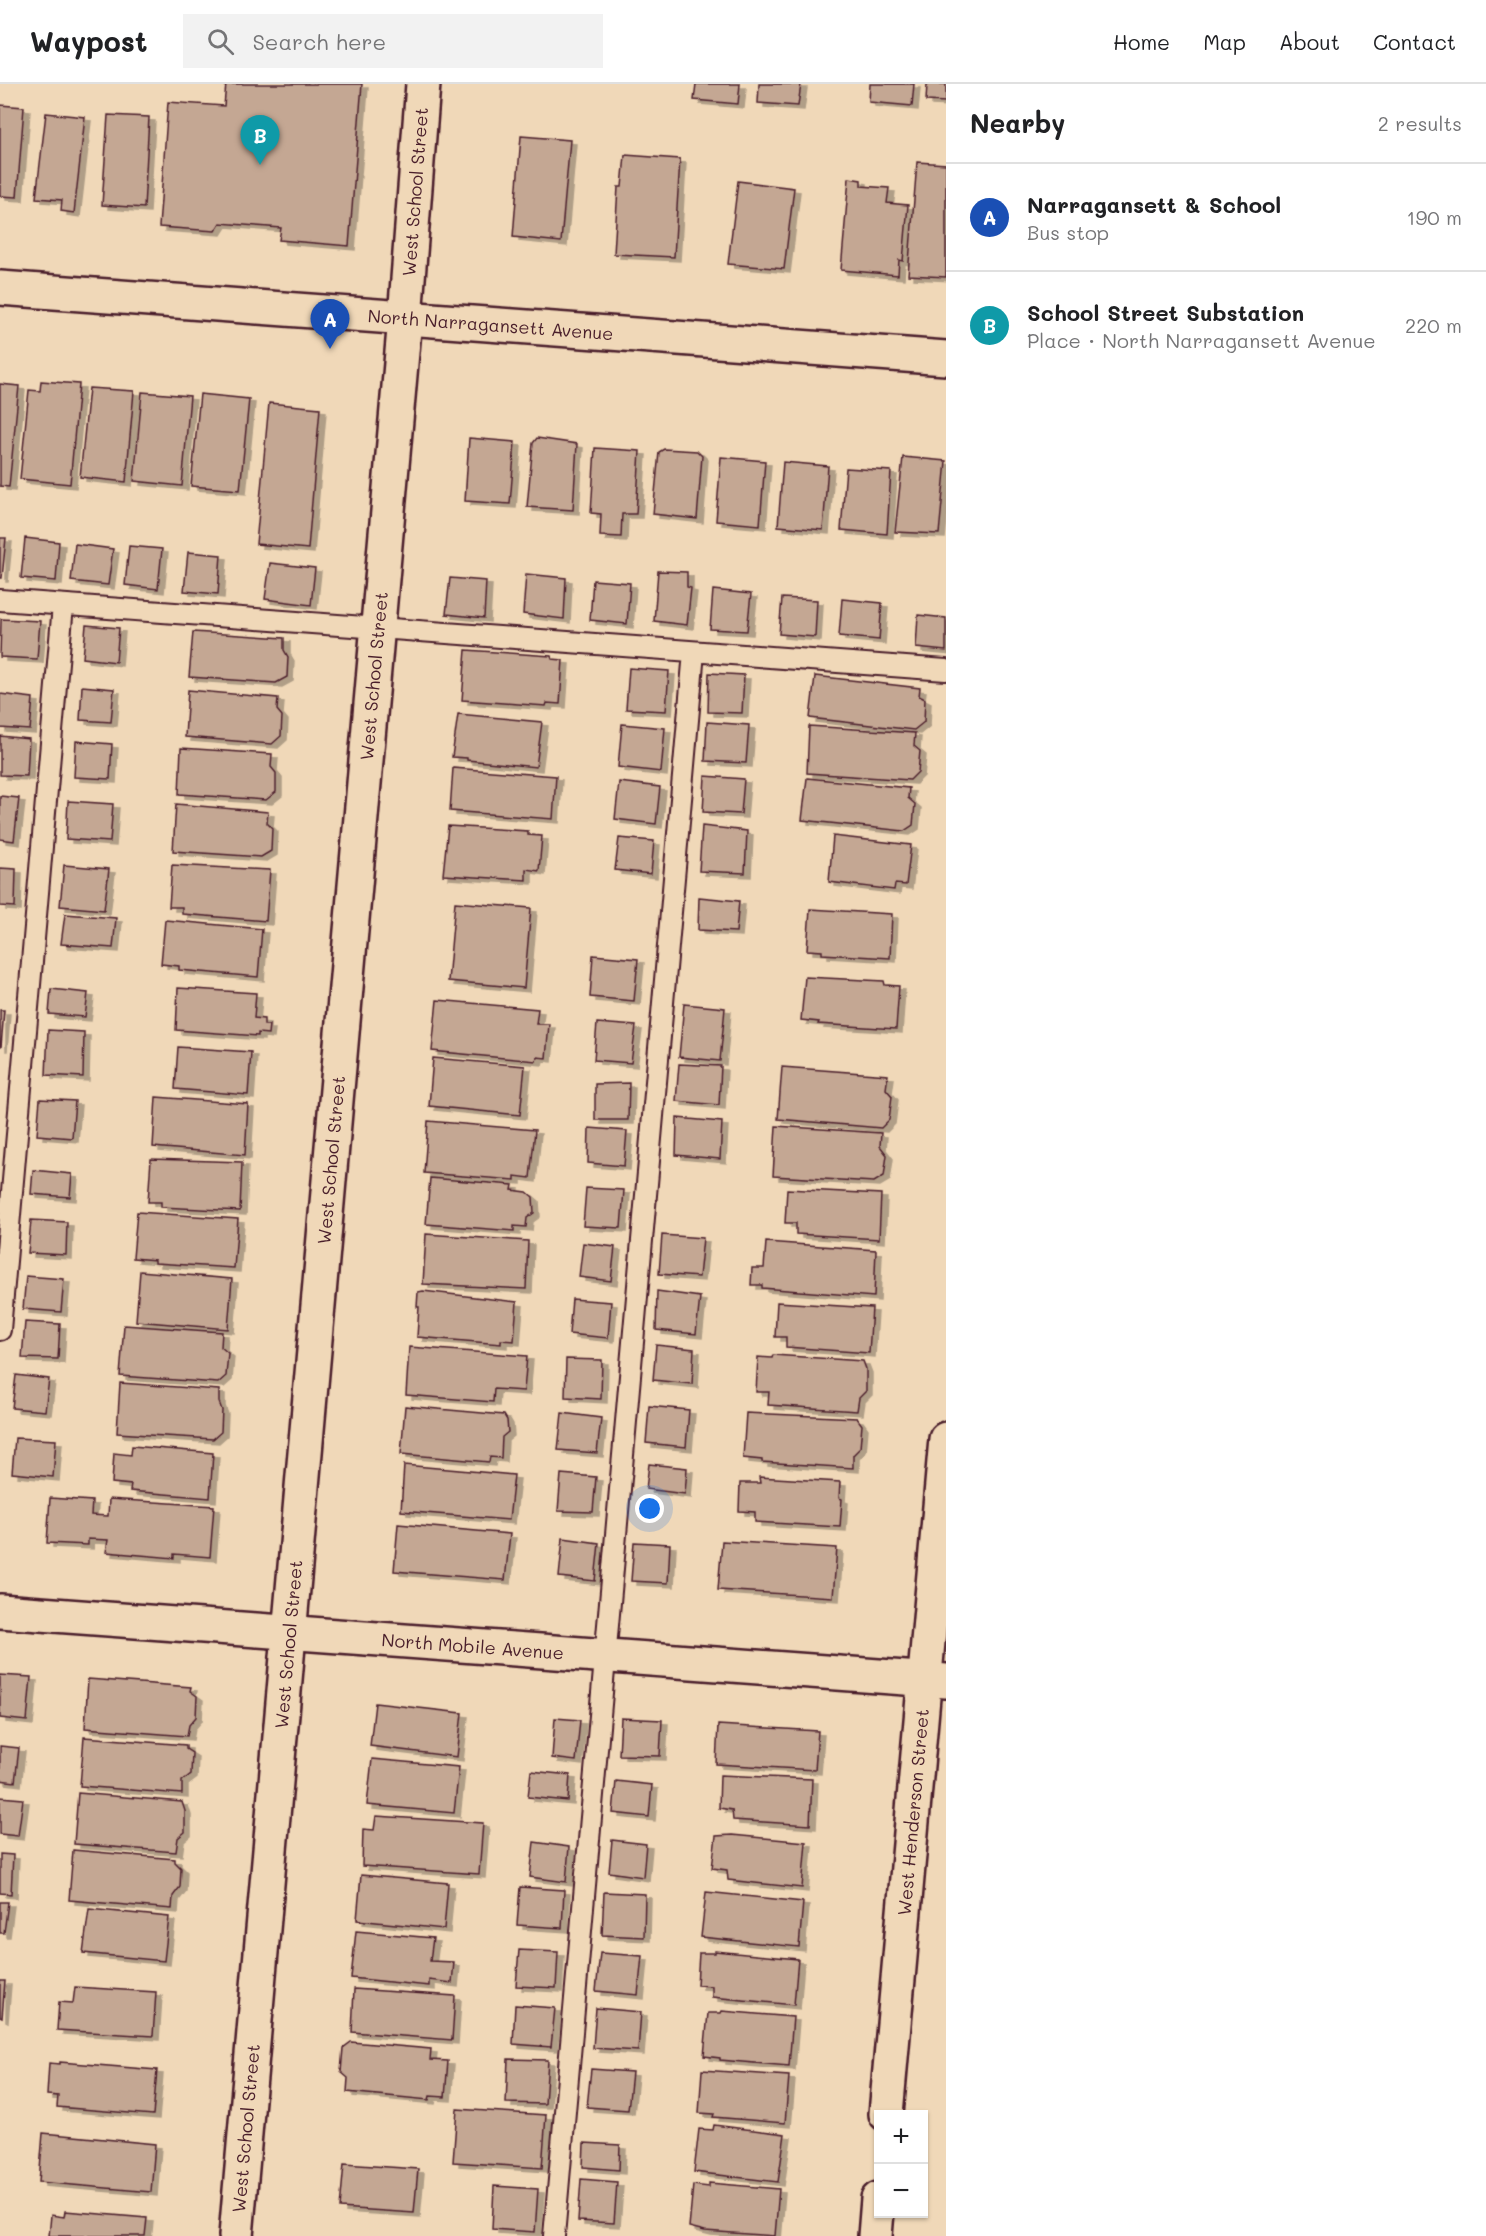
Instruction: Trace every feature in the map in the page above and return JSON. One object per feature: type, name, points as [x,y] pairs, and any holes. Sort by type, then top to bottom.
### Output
[{"type":"street","name":"West School Street","points":[[236,2236],[405,318],[423,84]]},
{"type":"street","name":"North Narragansett Avenue","points":[[0,288],[946,358]]},
{"type":"street","name":"West Henderson Street","points":[[887,2110],[935,1680],[946,1438]]},
{"type":"street","name":"North Mobile Avenue","points":[[0,1611],[935,1680]]},
{"type":"street","points":[[875,2236],[877,2218]]},
{"type":"lane","points":[[0,600],[946,670]]},
{"type":"lane","points":[[0,1329],[63,605]]},
{"type":"lane","points":[[554,2236],[694,652]]},
{"type":"building","points":[[226,84],[362,84],[349,246],[279,240],[281,228],[220,223],[215,231],[159,227],[168,102],[224,106]]},
{"type":"building","points":[[696,84],[740,84],[738,104],[694,100]]},
{"type":"building","points":[[759,84],[801,84],[798,106],[758,103]]},
{"type":"building","points":[[870,84],[914,84],[912,106],[869,102]]},
{"type":"building","points":[[927,84],[946,84],[946,102],[926,101]]},
{"type":"building","points":[[0,105],[24,107],[17,197],[0,196]]},
{"type":"building","points":[[46,113],[85,117],[74,213],[61,211],[62,200],[36,198]]},
{"type":"building","points":[[108,115],[149,117],[144,208],[102,205]]},
{"type":"building","points":[[521,136],[570,140],[561,242],[513,237]]},
{"type":"building","points":[[625,155],[680,159],[674,257],[614,254],[618,187],[622,187]]},
{"type":"building","points":[[917,162],[946,164],[946,277],[908,275]]},
{"type":"building","points":[[849,178],[861,180],[861,186],[889,188],[887,203],[908,205],[903,261],[899,260],[898,275],[841,270]]},
{"type":"building","points":[[738,181],[794,188],[784,269],[728,264]]},
{"type":"building","points":[[41,381],[79,384],[70,484],[20,479],[29,390],[40,391]]},
{"type":"building","points":[[0,384],[19,386],[9,487],[0,486]]},
{"type":"building","points":[[89,388],[134,391],[126,482],[80,477]]},
{"type":"building","points":[[142,392],[190,396],[182,486],[134,481]]},
{"type":"building","points":[[200,394],[249,399],[240,490],[191,486]]},
{"type":"building","points":[[269,403],[320,408],[308,549],[256,544]]},
{"type":"building","points":[[469,438],[515,442],[510,504],[465,501]]},
{"type":"building","points":[[537,438],[577,444],[573,510],[527,507],[533,443]]},
{"type":"building","points":[[595,448],[640,451],[636,514],[622,514],[621,537],[600,536],[601,514],[591,513]]},
{"type":"building","points":[[664,449],[697,451],[702,456],[697,519],[653,514],[659,452]]},
{"type":"building","points":[[721,457],[765,461],[760,525],[716,521]]},
{"type":"building","points":[[903,457],[946,461],[939,534],[895,532]]},
{"type":"building","points":[[783,462],[828,466],[823,530],[778,526]]},
{"type":"building","points":[[846,468],[891,471],[887,534],[841,530]]},
{"type":"building","points":[[0,538],[6,538],[2,578],[0,578]]},
{"type":"building","points":[[25,538],[59,542],[56,581],[21,578]]},
{"type":"building","points":[[75,544],[113,549],[108,585],[71,581]]},
{"type":"building","points":[[129,546],[162,549],[158,589],[125,585]]},
{"type":"building","points":[[188,552],[221,555],[218,594],[184,591]]},
{"type":"building","points":[[270,563],[315,568],[311,605],[265,599]]},
{"type":"building","points":[[658,571],[687,572],[687,587],[691,588],[687,625],[654,621]]},
{"type":"building","points":[[526,574],[566,578],[564,619],[523,614]]},
{"type":"building","points":[[450,578],[486,581],[484,618],[446,614]]},
{"type":"building","points":[[593,580],[630,583],[627,624],[590,620]]},
{"type":"building","points":[[713,590],[751,594],[747,631],[710,629]]},
{"type":"building","points":[[782,598],[817,600],[815,637],[779,634]]},
{"type":"building","points":[[842,599],[882,603],[879,640],[839,636]]},
{"type":"building","points":[[918,615],[946,618],[946,651],[916,648]]},
{"type":"building","points":[[1,619],[40,621],[37,659],[0,657]]},
{"type":"building","points":[[86,625],[119,628],[116,662],[83,658]]},
{"type":"building","points":[[193,632],[284,638],[284,650],[288,657],[287,677],[276,683],[189,677]]},
{"type":"building","points":[[466,650],[551,656],[552,659],[563,660],[560,704],[547,703],[546,706],[462,700]]},
{"type":"building","points":[[629,668],[669,671],[666,711],[626,709]]},
{"type":"building","points":[[709,673],[744,675],[742,713],[708,712]]},
{"type":"building","points":[[815,676],[920,688],[919,696],[925,699],[924,722],[914,730],[810,718]]},
{"type":"building","points":[[82,686],[114,689],[111,722],[80,720]]},
{"type":"building","points":[[188,690],[278,698],[277,710],[282,716],[281,736],[272,744],[185,737]]},
{"type":"building","points":[[0,694],[33,698],[30,730],[0,728]]},
{"type":"building","points":[[458,714],[542,722],[536,767],[452,757]]},
{"type":"building","points":[[707,722],[749,725],[746,763],[705,761]]},
{"type":"building","points":[[622,724],[665,728],[661,772],[618,767]]},
{"type":"building","points":[[809,726],[915,733],[914,746],[920,751],[918,772],[910,780],[807,773]]},
{"type":"building","points":[[0,736],[29,739],[27,776],[0,775]]},
{"type":"building","points":[[76,741],[112,744],[110,779],[74,777]]},
{"type":"building","points":[[181,748],[272,754],[271,767],[276,773],[276,792],[266,800],[179,794]]},
{"type":"building","points":[[453,768],[556,776],[553,819],[450,811]]},
{"type":"building","points":[[705,776],[744,779],[741,814],[703,812]]},
{"type":"building","points":[[807,778],[909,788],[908,798],[915,804],[913,825],[904,831],[802,820]]},
{"type":"building","points":[[619,782],[660,787],[656,824],[615,819]]},
{"type":"building","points":[[0,796],[19,798],[14,841],[0,839]]},
{"type":"building","points":[[68,801],[113,804],[110,842],[66,839]]},
{"type":"building","points":[[176,804],[268,812],[267,823],[272,828],[271,851],[261,857],[173,851]]},
{"type":"building","points":[[448,826],[528,831],[528,835],[542,836],[539,871],[526,869],[526,880],[443,875]]},
{"type":"building","points":[[702,826],[747,831],[745,873],[699,871]]},
{"type":"building","points":[[833,836],[911,845],[906,885],[895,884],[894,890],[829,882]]},
{"type":"building","points":[[619,838],[654,841],[651,874],[615,870]]},
{"type":"building","points":[[64,865],[109,869],[104,910],[60,906]]},
{"type":"building","points":[[172,865],[270,870],[266,921],[182,914],[182,907],[169,907]]},
{"type":"building","points":[[0,868],[16,869],[15,907],[0,906]]},
{"type":"building","points":[[699,897],[739,901],[736,932],[698,930]]},
{"type":"building","points":[[455,902],[531,908],[524,988],[448,981]]},
{"type":"building","points":[[810,909],[892,914],[890,958],[822,954],[822,951],[807,950]]},
{"type":"building","points":[[65,914],[116,918],[113,948],[61,944]]},
{"type":"building","points":[[165,920],[262,929],[258,977],[179,970],[179,966],[161,964]]},
{"type":"building","points":[[593,955],[638,959],[634,1001],[590,997]]},
{"type":"building","points":[[805,977],[884,981],[885,985],[899,986],[896,1029],[818,1024],[819,1022],[801,1020]]},
{"type":"building","points":[[178,988],[256,993],[254,1018],[264,1019],[264,1025],[269,1025],[268,1034],[258,1033],[258,1036],[176,1030]]},
{"type":"building","points":[[51,989],[88,993],[85,1017],[49,1014]]},
{"type":"building","points":[[437,1000],[538,1009],[536,1024],[549,1024],[546,1058],[537,1057],[536,1061],[432,1051]]},
{"type":"building","points":[[684,1004],[725,1008],[720,1061],[679,1057]]},
{"type":"building","points":[[0,1010],[4,1010],[1,1047],[0,1047]]},
{"type":"building","points":[[597,1023],[636,1026],[631,1063],[594,1060]]},
{"type":"building","points":[[48,1030],[84,1032],[83,1077],[46,1075]]},
{"type":"building","points":[[178,1047],[251,1052],[248,1095],[175,1089]]},
{"type":"building","points":[[433,1058],[525,1066],[520,1115],[429,1106]]},
{"type":"building","points":[[679,1064],[721,1066],[719,1105],[676,1101]]},
{"type":"building","points":[[782,1067],[888,1075],[886,1089],[892,1096],[889,1120],[881,1128],[778,1119]]},
{"type":"building","points":[[629,1083],[628,1120],[595,1120],[595,1084]]},
{"type":"building","points":[[156,1097],[248,1104],[245,1155],[153,1147]]},
{"type":"building","points":[[40,1099],[75,1101],[72,1138],[37,1135]]},
{"type":"building","points":[[677,1118],[722,1122],[720,1159],[676,1155]]},
{"type":"building","points":[[428,1121],[535,1130],[530,1178],[515,1176],[515,1180],[424,1173]]},
{"type":"building","points":[[776,1126],[881,1133],[880,1146],[887,1155],[884,1176],[874,1182],[773,1176]]},
{"type":"building","points":[[589,1128],[627,1131],[624,1166],[588,1163]]},
{"type":"building","points":[[151,1159],[242,1162],[240,1211],[161,1207],[161,1202],[148,1202]]},
{"type":"building","points":[[33,1170],[72,1174],[70,1197],[31,1194]]},
{"type":"building","points":[[430,1178],[513,1185],[512,1190],[527,1192],[533,1197],[534,1213],[527,1218],[526,1227],[514,1226],[514,1231],[426,1224]]},
{"type":"building","points":[[586,1188],[624,1190],[621,1228],[583,1226]]},
{"type":"building","points":[[787,1189],[881,1194],[879,1239],[796,1234],[796,1223],[785,1223]]},
{"type":"building","points":[[137,1212],[238,1219],[234,1268],[155,1263],[155,1260],[133,1258]]},
{"type":"building","points":[[31,1220],[67,1222],[66,1255],[28,1253]]},
{"type":"building","points":[[426,1234],[528,1241],[526,1289],[423,1284]]},
{"type":"building","points":[[662,1235],[703,1238],[699,1277],[659,1274]]},
{"type":"building","points":[[766,1242],[876,1250],[874,1297],[762,1288],[762,1285],[751,1285],[752,1268],[764,1268]]},
{"type":"building","points":[[583,1243],[615,1247],[611,1281],[579,1277]]},
{"type":"building","points":[[140,1271],[232,1279],[228,1329],[136,1321]]},
{"type":"building","points":[[26,1276],[64,1279],[61,1312],[23,1309]]},
{"type":"building","points":[[657,1291],[700,1297],[696,1334],[656,1330]]},
{"type":"building","points":[[418,1292],[517,1302],[514,1341],[501,1340],[501,1344],[417,1337]]},
{"type":"building","points":[[572,1299],[611,1302],[608,1338],[569,1334]]},
{"type":"building","points":[[777,1302],[872,1308],[869,1353],[786,1347],[786,1337],[775,1337]]},
{"type":"building","points":[[25,1322],[60,1324],[58,1359],[22,1358]]},
{"type":"building","points":[[124,1325],[222,1332],[221,1347],[228,1353],[226,1376],[218,1383],[120,1376]]},
{"type":"building","points":[[656,1345],[694,1349],[692,1384],[653,1380]]},
{"type":"building","points":[[409,1347],[527,1356],[524,1391],[494,1389],[493,1402],[406,1395]]},
{"type":"building","points":[[773,1355],[863,1361],[866,1369],[866,1391],[859,1398],[857,1411],[768,1405],[769,1392],[756,1392],[758,1357],[772,1358]]},
{"type":"building","points":[[566,1359],[602,1360],[601,1399],[565,1397]]},
{"type":"building","points":[[16,1375],[49,1379],[45,1411],[12,1408]]},
{"type":"building","points":[[120,1383],[219,1390],[222,1410],[221,1432],[213,1439],[117,1433]]},
{"type":"building","points":[[405,1406],[504,1415],[508,1432],[502,1437],[501,1458],[490,1457],[489,1462],[401,1454]]},
{"type":"building","points":[[649,1406],[689,1410],[686,1447],[646,1443]]},
{"type":"building","points":[[562,1413],[601,1418],[597,1453],[558,1450]]},
{"type":"building","points":[[746,1413],[857,1418],[862,1425],[860,1448],[853,1455],[853,1468],[762,1462],[762,1460],[743,1458]]},
{"type":"building","points":[[15,1438],[56,1440],[53,1477],[12,1473]]},
{"type":"building","points":[[132,1446],[213,1453],[210,1498],[130,1491],[131,1485],[112,1483],[114,1453],[131,1455]]},
{"type":"building","points":[[649,1464],[687,1468],[685,1494],[646,1489]]},
{"type":"building","points":[[404,1465],[514,1475],[509,1520],[401,1511]]},
{"type":"building","points":[[561,1474],[596,1477],[593,1512],[558,1511]]},
{"type":"building","points":[[759,1477],[840,1482],[839,1498],[842,1499],[840,1527],[755,1522],[755,1512],[739,1511],[740,1483],[760,1483]]},
{"type":"building","points":[[50,1498],[92,1501],[91,1515],[108,1516],[109,1499],[214,1506],[210,1557],[174,1554],[174,1558],[106,1552],[108,1540],[88,1539],[88,1545],[47,1543]]},
{"type":"building","points":[[398,1524],[510,1534],[505,1580],[394,1571]]},
{"type":"building","points":[[563,1538],[599,1543],[595,1581],[559,1577]]},
{"type":"building","points":[[722,1541],[837,1548],[833,1597],[718,1590]]},
{"type":"building","points":[[634,1542],[670,1544],[668,1583],[631,1581]]},
{"type":"building","points":[[0,1675],[31,1677],[27,1721],[0,1718]]},
{"type":"building","points":[[88,1679],[191,1687],[190,1691],[197,1696],[196,1717],[189,1725],[187,1736],[85,1728]]},
{"type":"building","points":[[375,1703],[462,1713],[457,1757],[370,1746]]},
{"type":"building","points":[[555,1718],[580,1720],[576,1761],[552,1758]]},
{"type":"building","points":[[621,1718],[662,1720],[660,1756],[619,1755]]},
{"type":"building","points":[[718,1725],[818,1731],[815,1770],[716,1764]]},
{"type":"building","points":[[84,1737],[186,1745],[186,1749],[192,1753],[191,1774],[182,1781],[182,1794],[80,1786]]},
{"type":"building","points":[[0,1746],[19,1748],[15,1782],[0,1780]]},
{"type":"building","points":[[372,1759],[459,1767],[454,1813],[367,1805]]},
{"type":"building","points":[[531,1771],[570,1775],[568,1801],[528,1797]]},
{"type":"building","points":[[720,1775],[812,1779],[810,1825],[733,1820],[732,1810],[719,1808]]},
{"type":"building","points":[[616,1781],[652,1785],[649,1817],[613,1813]]},
{"type":"building","points":[[78,1793],[182,1802],[185,1811],[185,1832],[178,1838],[176,1852],[74,1844]]},
{"type":"building","points":[[0,1797],[23,1799],[18,1836],[0,1834]]},
{"type":"building","points":[[376,1816],[483,1823],[479,1874],[362,1866],[363,1829],[374,1830]]},
{"type":"building","points":[[732,1835],[806,1842],[802,1888],[728,1880],[727,1870],[712,1868],[716,1836]]},
{"type":"building","points":[[612,1840],[646,1844],[643,1877],[609,1872]]},
{"type":"building","points":[[534,1842],[569,1847],[566,1882],[530,1877]]},
{"type":"building","points":[[73,1850],[175,1859],[181,1868],[180,1887],[173,1896],[172,1909],[69,1900]]},
{"type":"building","points":[[0,1854],[13,1855],[11,1894],[0,1893]]},
{"type":"building","points":[[361,1875],[448,1883],[444,1929],[357,1920]]},
{"type":"building","points":[[520,1887],[564,1890],[562,1928],[517,1925]]},
{"type":"building","points":[[604,1892],[645,1894],[644,1937],[602,1935]]},
{"type":"building","points":[[706,1892],[803,1902],[799,1947],[701,1937]]},
{"type":"building","points":[[0,1902],[8,1902],[4,1933],[0,1933]]},
{"type":"building","points":[[89,1909],[169,1917],[164,1961],[83,1953]]},
{"type":"building","points":[[356,1931],[433,1938],[430,1961],[454,1962],[452,1983],[429,1980],[429,1986],[351,1978]]},
{"type":"building","points":[[519,1950],[558,1952],[556,1988],[516,1986]]},
{"type":"building","points":[[715,1951],[798,1959],[794,2005],[712,1997],[712,1986],[697,1985],[699,1953],[715,1953]]},
{"type":"building","points":[[600,1953],[642,1956],[638,1995],[596,1991]]},
{"type":"building","points":[[0,1981],[5,1981],[2,2018],[0,2017]]},
{"type":"building","points":[[75,1987],[156,1992],[153,2036],[57,2030],[59,2002],[73,2003]]},
{"type":"building","points":[[354,1989],[455,1996],[452,2040],[352,2032]]},
{"type":"building","points":[[515,2005],[555,2008],[551,2047],[513,2044]]},
{"type":"building","points":[[596,2008],[641,2012],[638,2051],[593,2048]]},
{"type":"building","points":[[722,2011],[793,2017],[789,2066],[720,2060],[720,2058],[704,2056],[708,2013],[721,2013]]},
{"type":"building","points":[[351,2042],[431,2049],[430,2060],[448,2061],[445,2097],[430,2096],[429,2100],[347,2092],[348,2078],[341,2072],[343,2048]]},
{"type":"building","points":[[508,2059],[548,2060],[545,2104],[506,2103]]},
{"type":"building","points":[[60,2062],[157,2070],[153,2115],[57,2107],[58,2096],[47,2095],[49,2063],[60,2064]]},
{"type":"building","points":[[591,2069],[632,2072],[628,2110],[587,2107]]},
{"type":"building","points":[[702,2070],[789,2076],[785,2123],[713,2117],[714,2114],[699,2113]]},
{"type":"building","points":[[457,2109],[546,2115],[542,2168],[453,2162]]},
{"type":"building","points":[[714,2125],[785,2134],[778,2182],[694,2172],[699,2129],[713,2130]]},
{"type":"building","points":[[43,2133],[155,2144],[151,2192],[39,2182]]},
{"type":"building","points":[[584,2143],[620,2145],[619,2170],[583,2167]]},
{"type":"building","points":[[344,2164],[418,2169],[414,2213],[340,2208]]},
{"type":"building","points":[[581,2179],[617,2182],[614,2223],[578,2221]]},
{"type":"building","points":[[709,2183],[779,2189],[775,2236],[705,2231],[689,2227],[693,2185],[709,2187]]},
{"type":"building","points":[[494,2186],[538,2189],[535,2232],[492,2229]]},
{"type":"building","points":[[65,2211],[147,2218],[145,2236],[49,2236],[51,2215],[64,2217]]},
{"type":"place","name":"School Street Substation","points":[[260,165]]},
{"type":"place","name":"Narragansett & School","points":[[330,349]]}]
